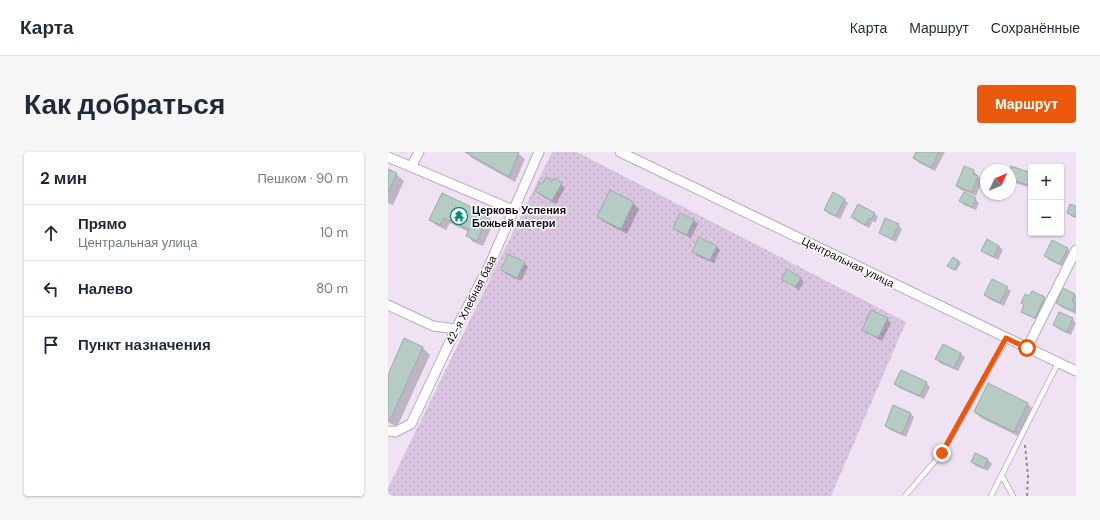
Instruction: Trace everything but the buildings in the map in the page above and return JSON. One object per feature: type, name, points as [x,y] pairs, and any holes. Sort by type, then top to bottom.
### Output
[{"type":"street","points":[[412,167],[419,152]]},
{"type":"street","name":"42-я Хлебная база","points":[[388,431],[395,432],[411,424],[456,329],[489,266],[539,152]]},
{"type":"street","name":"Центральная улица","points":[[620,152],[1076,371]]},
{"type":"street","points":[[388,157],[513,210]]},
{"type":"street","points":[[1027,348],[1076,250]]},
{"type":"street","points":[[388,305],[433,326],[456,329]]},
{"type":"lane","points":[[905,496],[942,453],[1006,338]]},
{"type":"lane","points":[[992,496],[1058,363]]},
{"type":"lane","points":[[1002,476],[1013,496]]},
{"type":"path","points":[[1023,432],[1027,462],[1027,496]]},
{"type":"shaded area","points":[[552,152],[577,152],[906,322],[831,496],[393,496],[388,493],[388,488]]},
{"type":"place","name":"Церковь Успения Божьей матери","points":[[459,216]]},
{"type":"route","points":[[942,453],[956,431],[1006,338],[1027,348]]}]
